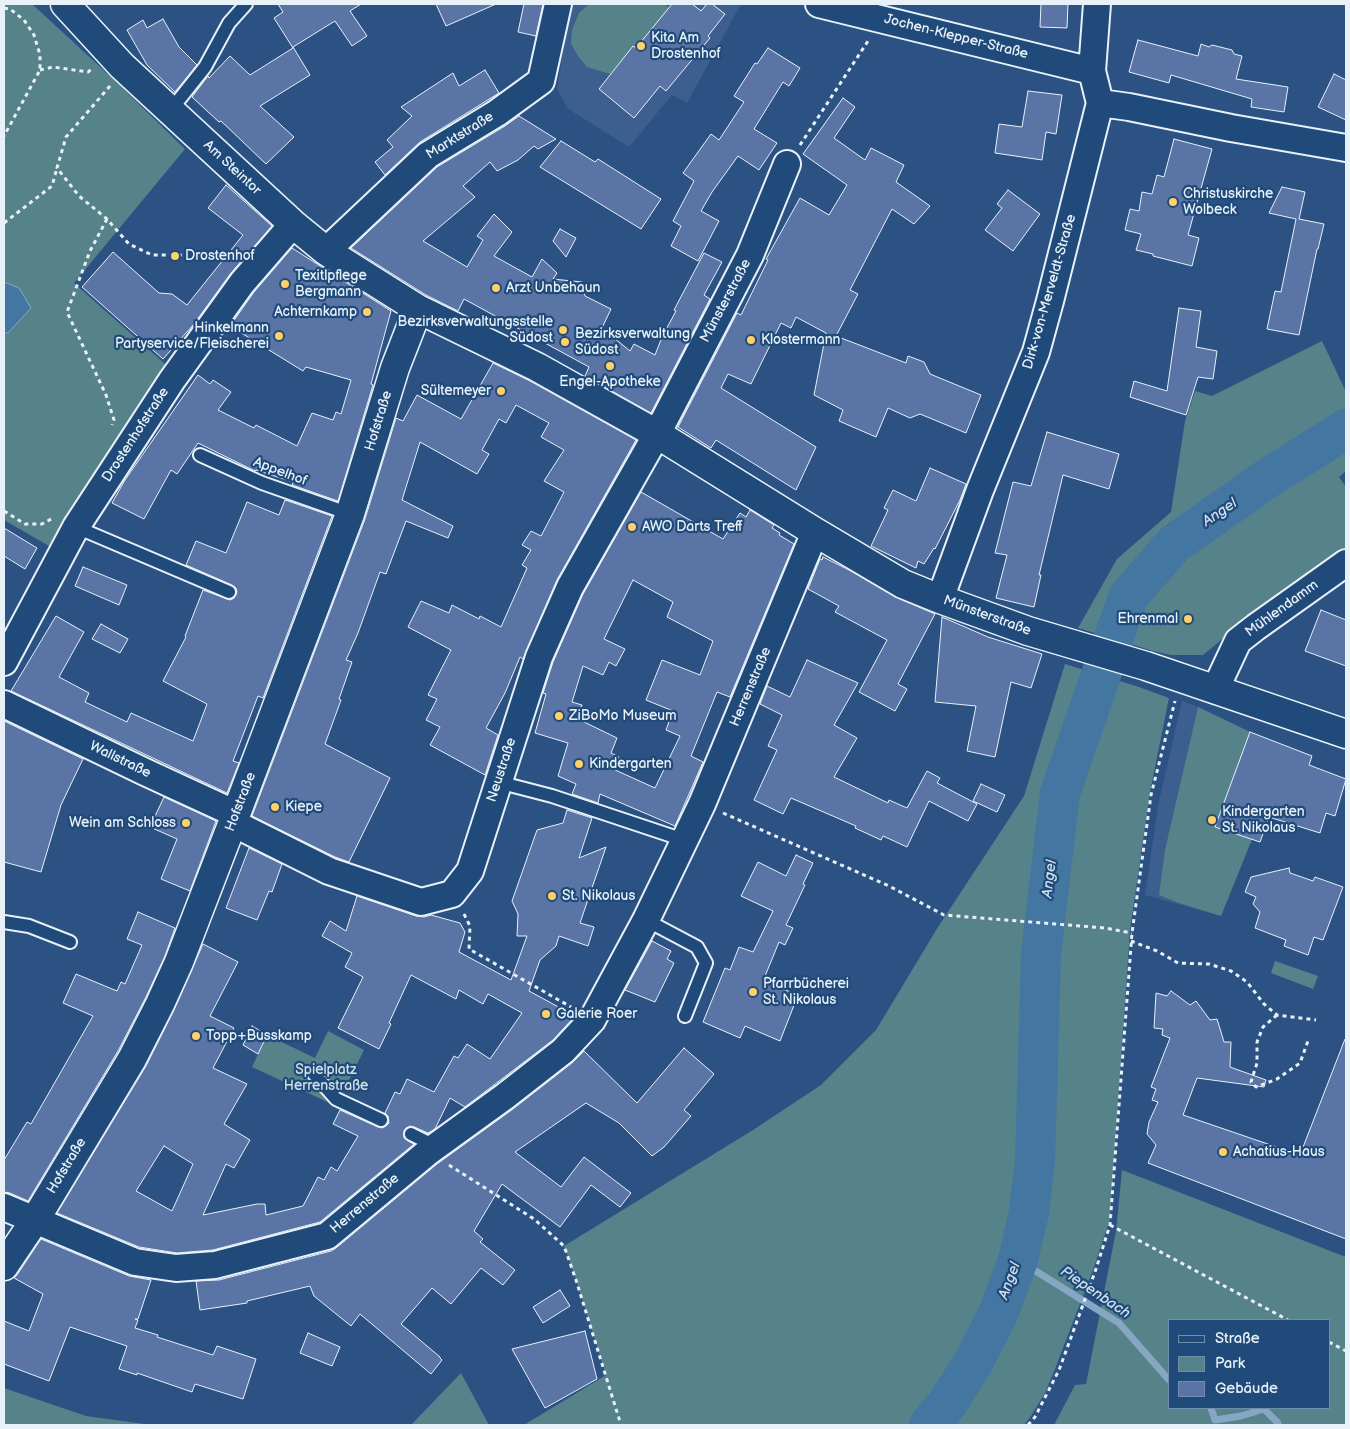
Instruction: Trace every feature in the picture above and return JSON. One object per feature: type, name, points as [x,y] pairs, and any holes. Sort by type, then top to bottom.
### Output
[{"type":"street","name":"Marktstraße","points":[[326,251],[428,155],[497,113],[541,81],[558,4]]},
{"type":"street","name":"Jochen-Klepper-Straße","points":[[819,4],[1092,71]]},
{"type":"street","name":"Dirk-von-Merveldt-Straße","points":[[940,599],[980,490],[1036,352],[1050,301],[1100,103],[1092,71],[1097,4]]},
{"type":"street","name":"Am Steintor","points":[[72,6],[106,51],[293,224],[326,251],[418,309]]},
{"type":"street","points":[[1100,103],[1346,148]]},
{"type":"street","name":"Münsterstraße","points":[[657,434],[750,255],[787,164]]},
{"type":"street","name":"Drostenhofstraße","points":[[7,646],[66,519],[172,380],[242,283],[293,224]]},
{"type":"street","name":"Münsterstraße","points":[[418,309],[538,367],[657,434],[903,584],[1028,631],[1146,666],[1346,734]]},
{"type":"street","name":"Hofstraße","points":[[4,1266],[35,1220],[132,1059],[179,962],[350,514],[395,368],[418,309]]},
{"type":"street","name":"Neustraße","points":[[452,894],[470,871],[539,657],[570,587],[657,434]]},
{"type":"street","name":"Herrenstraße","points":[[35,1220],[136,1262],[176,1268],[215,1265],[327,1236],[424,1144],[504,1097],[563,1051],[592,1020],[646,920],[702,804],[815,532]]},
{"type":"street","name":"Mühlendamm","points":[[1215,690],[1238,641],[1346,563]]},
{"type":"street","name":"Wallstraße","points":[[4,704],[144,772],[235,819]]},
{"type":"street","points":[[235,819],[329,871],[421,902],[452,894]]},
{"type":"street","points":[[4,1207],[35,1220]]},
{"type":"lane","points":[[170,111],[205,67],[228,23],[246,4]]},
{"type":"lane","name":"Appelhof","points":[[200,455],[262,483],[350,514]]},
{"type":"lane","points":[[66,519],[229,592]]},
{"type":"lane","points":[[498,782],[552,796],[684,840]]},
{"type":"lane","points":[[646,920],[697,947],[706,963],[685,1016]]},
{"type":"lane","points":[[4,922],[29,926],[70,942]]},
{"type":"lane","points":[[314,1074],[336,1099],[381,1120]]},
{"type":"path","points":[[4,8],[10,9],[24,20],[34,36],[40,55],[40,70],[4,136]]},
{"type":"path","points":[[787,164],[873,34],[879,19]]},
{"type":"path","points":[[40,70],[54,67],[88,72],[106,51]]},
{"type":"path","points":[[4,223],[52,186],[66,137],[126,70]]},
{"type":"path","points":[[57,168],[79,196],[107,219],[129,244],[152,255],[186,255]]},
{"type":"path","points":[[107,219],[90,251],[67,312],[106,395],[114,420],[112,429]]},
{"type":"path","points":[[4,512],[25,524],[42,524],[51,520],[66,519]]},
{"type":"path","points":[[1028,1425],[1035,1417],[1048,1394],[1059,1370],[1110,1225],[1132,933],[1152,794],[1181,679]]},
{"type":"path","points":[[702,804],[889,886],[944,916],[1105,928],[1132,933]]},
{"type":"path","points":[[452,894],[470,926],[469,949],[592,1020]]},
{"type":"path","points":[[1132,940],[1157,950],[1178,963],[1209,964],[1231,971],[1247,982],[1264,1004],[1277,1015],[1316,1020]]},
{"type":"path","points":[[1277,1015],[1263,1027],[1257,1042],[1257,1063],[1251,1082],[1256,1087],[1277,1079],[1300,1063],[1309,1038]]},
{"type":"path","points":[[424,1144],[534,1220],[564,1246],[622,1425]]},
{"type":"path","points":[[1110,1225],[1286,1319]]},
{"type":"path","points":[[1330,1343],[1346,1351]]},
{"type":"shaded area","name":"Kita Am Drostenhof","points":[[571,4],[741,4],[687,103],[672,95],[629,147],[568,109],[557,89]]},
{"type":"shaded area","points":[[4,282],[19,288],[31,308],[9,332],[4,334]]},
{"type":"shaded area","name":"Kindergarten St. Nikolaus","points":[[1182,701],[1293,752],[1252,840],[1221,916],[1145,895],[1159,801]]},
{"type":"green space","points":[[4,4],[32,4],[185,149],[74,283],[173,371],[49,546],[4,520]]},
{"type":"green space","points":[[589,4],[664,4],[669,8],[636,48],[633,47],[610,74],[587,67],[571,44],[572,30],[579,13]]},
{"type":"green space","points":[[1322,341],[1346,392],[1346,471],[1339,477],[1346,487],[1346,550],[1231,632],[1203,655],[1171,655],[1078,628],[1117,559],[1171,512],[1185,421],[1195,391],[1212,396]]},
{"type":"green space","points":[[1065,664],[1169,698],[1150,792],[1130,930],[1110,1219],[1093,1270],[1055,1369],[1045,1393],[1031,1416],[1024,1425],[524,1425],[606,1375],[564,1246],[753,1130],[821,1085],[876,1030],[938,927],[1024,796]]},
{"type":"green space","points":[[1198,707],[1250,732],[1215,827],[1252,839],[1221,916],[1159,895],[1165,850]]},
{"type":"green space","points":[[1275,961],[1318,976],[1313,989],[1271,973]]},
{"type":"green space","name":"Spielplatz Herrenstraße","points":[[328,1031],[364,1050],[336,1106],[252,1067],[267,1035],[315,1058]]},
{"type":"green space","points":[[1122,1170],[1346,1257],[1346,1425],[1054,1425],[1075,1385],[1086,1384],[1116,1231]]},
{"type":"green space","points":[[461,1373],[489,1425],[411,1425]]},
{"type":"green space","points":[[4,1388],[86,1416],[152,1425],[4,1425]]},
{"type":"building","points":[[278,4],[361,4],[350,11],[367,36],[352,46],[335,21],[293,47],[310,75],[260,106],[294,137],[266,164],[221,121],[219,122],[192,97],[208,76],[209,78],[230,56],[250,75],[293,48],[274,18],[283,12]]},
{"type":"building","points":[[436,4],[496,4],[446,26]]},
{"type":"building","points":[[524,4],[543,4],[536,36],[518,32]]},
{"type":"building","points":[[672,4],[692,4],[701,11],[707,4],[712,4],[725,14],[708,36],[710,38],[666,91],[660,86],[634,118],[599,89],[633,46],[636,48]]},
{"type":"building","points":[[1041,4],[1068,4],[1067,28],[1040,27]]},
{"type":"building","points":[[163,19],[179,47],[197,65],[175,92],[147,65],[127,30],[143,20],[147,28]]},
{"type":"building","points":[[1138,40],[1198,56],[1201,44],[1232,50],[1234,54],[1242,56],[1236,79],[1288,87],[1284,112],[1251,107],[1252,99],[1171,75],[1169,83],[1129,72]]},
{"type":"building","points":[[768,48],[800,68],[789,86],[783,82],[754,129],[777,143],[759,170],[738,156],[712,192],[701,211],[719,221],[698,261],[671,246],[681,226],[673,221],[694,181],[683,173],[711,134],[719,140],[744,102],[734,96],[755,63],[757,64]]},
{"type":"building","points":[[485,70],[499,93],[420,142],[385,175],[375,162],[393,147],[387,140],[412,116],[401,107],[453,73],[459,86]]},
{"type":"building","points":[[1334,74],[1346,80],[1346,120],[1318,107]]},
{"type":"building","points":[[1028,91],[1062,95],[1056,134],[1046,132],[1042,160],[995,153],[999,124],[1022,127]]},
{"type":"building","points":[[843,98],[855,107],[834,138],[865,160],[871,148],[904,165],[896,182],[930,206],[914,224],[892,209],[850,290],[858,294],[836,336],[906,363],[908,356],[924,362],[930,374],[981,395],[966,433],[920,414],[910,418],[888,408],[876,437],[839,421],[843,410],[814,395],[826,333],[796,317],[791,328],[781,323],[751,384],[728,374],[721,388],[816,447],[796,490],[716,440],[711,448],[678,427],[737,313],[741,315],[768,260],[766,259],[800,198],[829,215],[847,185],[803,154]]},
{"type":"building","points":[[519,116],[556,139],[538,149],[534,146],[518,160],[497,171],[490,162],[463,186],[475,197],[423,241],[467,267],[483,240],[477,236],[494,214],[512,232],[494,256],[532,277],[542,259],[557,273],[553,279],[582,282],[585,296],[611,309],[602,328],[630,351],[634,344],[655,355],[676,311],[674,310],[704,253],[722,262],[704,295],[710,299],[651,413],[585,376],[589,367],[464,299],[458,311],[426,295],[351,248],[437,167]]},
{"type":"building","name":"Christuskirche Wolbeck","points":[[1174,139],[1212,149],[1188,235],[1199,238],[1192,266],[1136,250],[1141,234],[1125,230],[1130,209],[1139,211],[1142,192],[1152,194],[1157,175],[1164,177]]},
{"type":"building","points":[[561,141],[595,162],[598,159],[661,199],[641,229],[540,167]]},
{"type":"building","points":[[226,185],[272,226],[231,273],[194,324],[163,359],[82,287],[113,252],[159,293],[172,294],[187,305],[243,235],[208,208]]},
{"type":"building","points":[[1282,187],[1305,192],[1299,219],[1324,224],[1299,335],[1267,329],[1275,291],[1281,292],[1296,219],[1269,213]]},
{"type":"building","points":[[1008,190],[1040,214],[1013,251],[985,230],[1002,208],[997,204]]},
{"type":"building","points":[[560,229],[576,238],[566,257],[553,241]]},
{"type":"building","points":[[292,248],[391,311],[371,384],[373,385],[338,501],[292,485],[293,482],[255,471],[198,443],[177,474],[171,470],[144,519],[112,503],[125,480],[198,375],[210,384],[213,380],[231,392],[218,410],[254,428],[256,425],[297,446],[312,413],[333,420],[336,412],[341,414],[351,380],[306,367],[303,371],[230,326],[254,292]]},
{"type":"building","points":[[1179,308],[1201,311],[1196,347],[1217,351],[1213,379],[1198,377],[1186,415],[1130,397],[1134,381],[1167,391]]},
{"type":"building","points":[[493,363],[530,381],[636,440],[557,580],[523,659],[520,657],[505,693],[486,728],[498,735],[485,775],[430,745],[440,727],[426,720],[437,699],[428,695],[451,650],[408,627],[421,601],[449,613],[452,605],[479,619],[480,616],[501,627],[527,568],[522,565],[531,550],[522,545],[531,531],[541,536],[564,492],[544,481],[564,450],[541,437],[549,423],[516,405],[506,423],[499,419],[482,450],[489,454],[477,474],[420,442],[402,500],[453,526],[448,538],[406,521],[386,574],[380,572],[346,660],[352,662],[325,744],[390,778],[349,862],[252,816],[365,519],[396,418],[403,421],[417,395],[461,419]]},
{"type":"building","points":[[1047,432],[1119,454],[1109,489],[1063,475],[1039,575],[1041,575],[1034,607],[996,598],[1007,555],[995,553],[1013,482],[1031,486]]},
{"type":"building","points":[[930,468],[966,484],[935,549],[924,564],[918,561],[916,568],[871,546],[888,510],[884,508],[893,490],[916,501]]},
{"type":"building","points":[[641,492],[723,539],[740,513],[746,517],[750,510],[774,525],[772,528],[780,533],[779,535],[794,544],[730,697],[717,692],[691,756],[703,762],[675,826],[600,794],[598,803],[572,794],[576,784],[558,776],[568,743],[535,733],[546,694],[543,693],[553,662],[583,594]],"holes":[[[633,580],[673,602],[667,617],[713,641],[700,675],[662,660],[646,700],[673,711],[666,730],[680,736],[655,788],[613,769],[619,757],[611,753],[617,738],[578,719],[582,705],[572,702],[583,666],[603,675],[609,662],[616,666],[625,649],[604,639]]]},
{"type":"building","points":[[285,500],[332,516],[263,698],[258,696],[233,761],[239,763],[227,793],[11,691],[56,616],[84,632],[59,677],[89,693],[85,702],[127,722],[131,713],[193,741],[207,704],[163,681],[186,637],[203,590],[230,600],[234,598],[237,592],[236,588],[232,585],[186,565],[196,541],[226,553],[247,502],[279,515]]},
{"type":"building","points":[[4,528],[37,548],[25,569],[4,556]]},
{"type":"building","points":[[823,557],[895,597],[935,614],[898,684],[907,689],[895,711],[859,692],[887,640],[835,612],[839,606],[808,589],[820,559],[822,560]]},
{"type":"building","points":[[83,567],[127,585],[119,605],[75,586]]},
{"type":"building","points":[[1321,610],[1346,620],[1346,666],[1305,651]]},
{"type":"building","points":[[942,617],[988,637],[1042,654],[1031,688],[1011,682],[995,757],[967,751],[976,706],[935,702]]},
{"type":"building","points":[[101,624],[128,639],[120,653],[92,639]]},
{"type":"building","points":[[807,660],[858,683],[834,725],[857,738],[834,777],[888,803],[889,800],[907,808],[927,771],[940,778],[937,783],[977,804],[968,821],[929,801],[907,847],[883,836],[881,840],[855,828],[856,826],[791,798],[783,814],[754,800],[777,750],[768,746],[782,715],[760,704],[767,686],[790,697]]},
{"type":"building","points":[[4,721],[83,759],[61,805],[41,872],[4,862]]},
{"type":"building","points":[[1250,732],[1312,756],[1309,765],[1346,779],[1335,816],[1326,813],[1320,833],[1269,817],[1260,842],[1215,827]]},
{"type":"building","points":[[981,784],[1005,795],[997,812],[973,801]]},
{"type":"building","points":[[164,797],[216,821],[190,891],[161,879],[177,839],[150,827]]},
{"type":"building","points":[[567,810],[592,818],[579,858],[606,847],[580,923],[594,927],[588,946],[559,936],[556,946],[540,960],[529,991],[575,1016],[553,1040],[465,1107],[450,1098],[435,1129],[428,1133],[410,1126],[406,1128],[404,1138],[414,1144],[320,1222],[213,1250],[177,1253],[139,1247],[57,1213],[146,1066],[174,1010],[203,944],[238,962],[210,1016],[234,1028],[213,1068],[247,1084],[224,1124],[250,1140],[234,1168],[226,1164],[203,1215],[257,1204],[265,1204],[266,1215],[303,1206],[318,1177],[324,1180],[331,1167],[337,1171],[358,1136],[333,1124],[340,1110],[378,1127],[386,1126],[389,1123],[388,1116],[385,1113],[395,1092],[400,1094],[407,1079],[434,1092],[454,1056],[458,1058],[467,1044],[490,1059],[522,1013],[488,994],[483,1004],[459,990],[456,999],[411,975],[379,1049],[338,1028],[363,977],[345,967],[352,953],[322,936],[330,921],[346,931],[357,896],[416,916],[424,917],[431,915],[460,923],[465,932],[459,952],[511,980],[527,936],[517,936],[518,914],[512,901],[537,830],[563,823]],"holes":[[[164,1146],[193,1164],[172,1211],[136,1191]]]},
{"type":"building","points":[[249,848],[282,864],[272,892],[269,891],[257,920],[226,908]]},
{"type":"building","points":[[796,855],[813,863],[786,925],[793,928],[785,945],[779,942],[763,981],[798,995],[780,1041],[745,1026],[740,1038],[703,1022],[725,968],[730,970],[739,947],[753,952],[773,911],[741,896],[758,862],[786,876]]},
{"type":"building","points":[[1289,868],[1290,873],[1313,881],[1315,877],[1343,887],[1323,940],[1314,937],[1308,955],[1284,946],[1286,940],[1255,928],[1260,912],[1253,904],[1256,897],[1245,892],[1251,877]]},
{"type":"building","points":[[138,912],[175,928],[165,956],[146,997],[118,1051],[28,1201],[4,1192],[4,1160],[27,1122],[31,1124],[93,1016],[63,1003],[76,974],[117,991],[121,982],[125,984],[142,945],[127,939]]},
{"type":"building","points":[[652,941],[671,951],[667,959],[674,963],[655,1002],[625,990]]},
{"type":"building","name":"Achatius-Haus","points":[[1171,991],[1190,1005],[1196,1001],[1210,1020],[1217,1019],[1224,1042],[1231,1042],[1230,1067],[1266,1080],[1264,1087],[1197,1078],[1183,1115],[1300,1155],[1346,1039],[1346,1239],[1148,1163],[1156,1145],[1147,1134],[1149,1122],[1158,1102],[1152,1100],[1156,1089],[1151,1087],[1170,1038],[1162,1035],[1163,1029],[1154,1028],[1156,993],[1167,996]]},
{"type":"building","points":[[252,1026],[267,1035],[258,1054],[243,1045]]},
{"type":"building","points":[[684,1048],[714,1074],[684,1110],[691,1116],[664,1147],[652,1156],[619,1123],[586,1103],[515,1152],[561,1187],[584,1157],[631,1193],[620,1207],[591,1185],[560,1227],[502,1184],[474,1231],[483,1239],[480,1242],[515,1270],[503,1285],[481,1268],[451,1304],[432,1288],[401,1324],[442,1360],[431,1374],[360,1314],[351,1326],[314,1296],[310,1286],[247,1301],[247,1303],[200,1310],[196,1281],[219,1280],[331,1251],[437,1164],[513,1109],[572,1063],[584,1051],[637,1103]]},
{"type":"building","points":[[41,1239],[129,1276],[151,1280],[138,1319],[135,1319],[138,1320],[135,1328],[213,1355],[217,1346],[256,1359],[243,1399],[195,1384],[192,1392],[137,1373],[137,1375],[119,1369],[127,1346],[70,1327],[49,1381],[4,1364],[4,1321],[29,1331],[43,1294],[14,1278]]},
{"type":"building","points":[[560,1290],[570,1306],[543,1323],[533,1307]]},
{"type":"building","points":[[585,1331],[597,1379],[545,1408],[512,1349]]},
{"type":"building","points":[[308,1333],[340,1347],[332,1366],[300,1353]]},
{"type":"waterway","name":"Angel","points":[[929,1425],[947,1404],[974,1361],[998,1314],[1018,1260],[1029,1212],[1035,1160],[1041,954],[1060,793],[1128,597],[1174,544],[1268,478],[1346,429]]},
{"type":"waterway","name":"Piepenbach","points":[[1018,1260],[1119,1323],[1168,1379]]},
{"type":"waterway","name":"Piepenbach","points":[[1211,1409],[1215,1420],[1241,1416],[1264,1409]]},
{"type":"waterway","name":"Piepenbach","points":[[1264,1409],[1278,1423],[1277,1425]]},
{"type":"place","name":"Kita Am Drostenhof","points":[[641,46]]},
{"type":"place","name":"Christuskirche Wolbeck","points":[[1173,202]]},
{"type":"place","name":"Drostenhof","points":[[175,256]]},
{"type":"place","name":"Texitlpflege Bergmann","points":[[285,284]]},
{"type":"place","name":"Arzt Unbehaun","points":[[496,288]]},
{"type":"place","name":"Achternkamp","points":[[367,312]]},
{"type":"place","name":"Bezirksverwaltungsstelle Südost","points":[[563,330]]},
{"type":"place","name":"Hinkelmann Partyservice/Fleischerei","points":[[279,336]]},
{"type":"place","name":"Klostermann","points":[[751,340]]},
{"type":"place","name":"Bezirksverwaltung Südost","points":[[565,342]]},
{"type":"place","name":"Engel-Apotheke","points":[[610,366]]},
{"type":"place","name":"Sültemeyer","points":[[501,391]]},
{"type":"place","name":"AWO Darts Treff","points":[[632,527]]},
{"type":"place","name":"Ehrenmal","points":[[1188,619]]},
{"type":"place","name":"ZiBoMo Museum","points":[[559,716]]},
{"type":"place","name":"Kindergarten","points":[[579,764]]},
{"type":"place","name":"Kiepe","points":[[275,807]]},
{"type":"place","name":"Kindergarten St. Nikolaus","points":[[1212,820]]},
{"type":"place","name":"Wein am Schloss","points":[[186,823]]},
{"type":"place","name":"St. Nikolaus","points":[[552,896]]},
{"type":"place","name":"Pfarrbücherei St. Nikolaus","points":[[753,992]]},
{"type":"place","name":"Galerie Roer","points":[[546,1014]]},
{"type":"place","name":"Topp+Busskamp","points":[[196,1036]]},
{"type":"place","name":"Achatius-Haus","points":[[1223,1152]]}]
